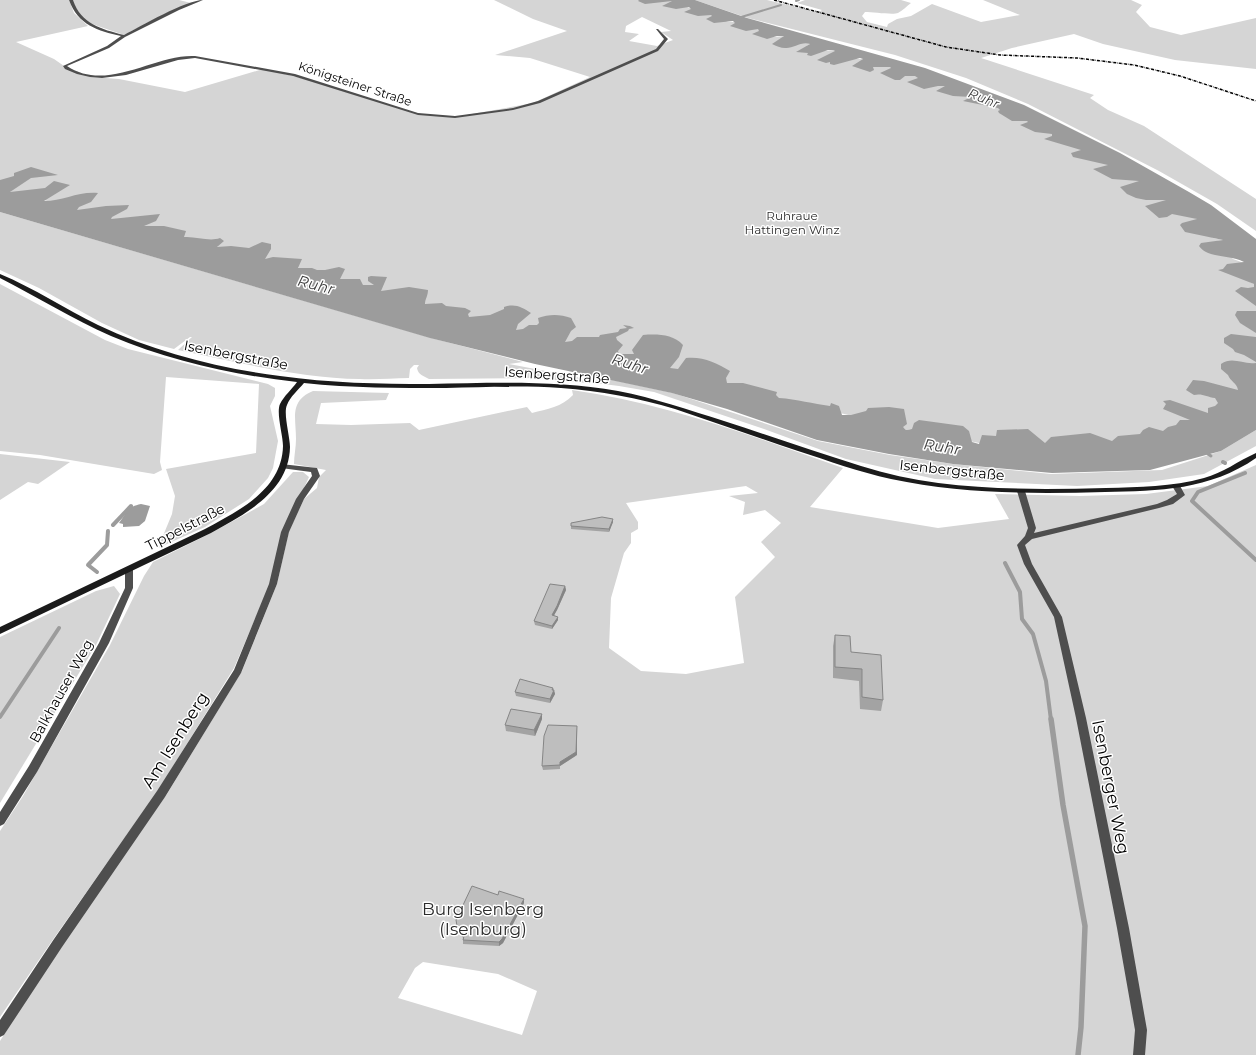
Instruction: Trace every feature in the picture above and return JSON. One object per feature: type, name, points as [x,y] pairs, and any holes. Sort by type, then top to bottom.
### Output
[{"type":"main road","name":"Isenbergstraße","points":[[0,276],[112,334],[159,352],[249,374],[302,381],[377,386],[525,384],[604,391],[649,400],[886,476],[933,484],[1021,490],[1123,490],[1176,486],[1221,475],[1256,455]]},
{"type":"main road","name":"Tippelstraße","points":[[0,631],[208,531],[235,516],[268,491],[276,482],[284,466],[286,452],[282,411],[283,405],[302,381]]},
{"type":"street","points":[[71,0],[76,14],[80,19],[98,28],[124,36]]},
{"type":"street","name":"Königsteiner Straße","points":[[201,0],[178,9],[124,36],[113,44],[65,66],[66,68],[92,76],[104,77],[115,76],[180,58],[195,57],[294,75],[418,114],[455,116],[513,109],[544,100],[657,50],[666,39],[657,30]]},
{"type":"street","points":[[113,44],[120,45]]},
{"type":"street","name":"Am Isenberg","points":[[0,1031],[58,943],[162,794],[238,671],[273,584],[285,532],[300,499],[316,476],[314,470],[284,466]]},
{"type":"street","points":[[1029,537],[1170,502],[1181,494],[1176,486]]},
{"type":"street","name":"Isenberger Weg","points":[[1021,490],[1032,528],[1029,537],[1021,544],[1028,564],[1058,617],[1081,718],[1139,1016],[1141,1030],[1139,1055]]},
{"type":"street","name":"Balkhauser Weg","points":[[0,821],[33,769],[104,643],[129,588],[129,569]]},
{"type":"green space","name":"Ruhraue Hattingen Winz","points":[[0,0],[69,0],[74,13],[88,26],[16,42],[54,59],[64,66],[91,77],[119,79],[185,92],[263,69],[318,82],[397,108],[425,115],[455,117],[533,103],[590,77],[530,58],[495,55],[567,31],[533,19],[494,0],[672,1],[673,2],[670,3],[691,8],[691,10],[711,15],[728,22],[735,22],[751,29],[758,29],[774,37],[784,36],[781,39],[808,43],[810,44],[807,46],[825,51],[833,50],[854,59],[863,59],[861,61],[890,67],[997,104],[1126,168],[1198,220],[1213,238],[1224,240],[1217,241],[1233,259],[1244,263],[1238,264],[1250,282],[1254,284],[1256,292],[1256,373],[1230,406],[1148,439],[1053,447],[979,443],[910,429],[906,430],[904,428],[746,391],[482,322],[311,271],[76,210],[44,200],[9,193],[11,191],[0,188]],"holes":[[[642,17],[671,31],[661,32],[673,40],[657,46],[629,41],[639,34],[625,32],[626,26]]]},
{"type":"green space","points":[[73,0],[179,0],[191,3],[171,11],[124,35],[89,23],[77,13]]},
{"type":"green space","points":[[695,0],[767,0],[818,12],[822,10],[797,3],[805,0],[901,0],[911,3],[903,10],[895,14],[865,12],[862,16],[867,22],[887,27],[888,24],[897,19],[911,16],[932,4],[981,22],[1020,15],[983,0],[1131,0],[1142,5],[1136,12],[1150,27],[1181,35],[1256,18],[1256,69],[1175,60],[1103,44],[1074,34],[1012,48],[981,58],[1094,95],[1090,98],[1108,110],[1144,126],[1256,199],[1256,231],[1217,204],[1159,171],[1028,104],[966,78],[895,55],[748,18]]},
{"type":"green space","points":[[0,212],[435,339],[523,362],[509,364],[577,377],[587,383],[533,378],[429,379],[419,372],[417,368],[419,365],[414,365],[410,369],[409,378],[372,379],[314,376],[268,369],[178,350],[192,337],[174,349],[139,340],[102,323],[39,288],[0,270]]},
{"type":"green space","points":[[0,284],[105,340],[128,349],[268,384],[275,388],[275,396],[270,406],[278,441],[273,468],[268,478],[249,499],[205,527],[158,548],[172,514],[175,496],[166,469],[256,453],[259,384],[166,377],[160,462],[162,470],[154,474],[40,455],[0,451]]},
{"type":"green space","points":[[608,379],[673,393],[818,441],[890,455],[953,464],[1051,474],[1162,470],[1221,451],[1256,430],[1256,446],[1204,474],[1149,482],[1077,486],[935,479],[846,459],[764,429],[654,392],[595,383],[595,380]]},
{"type":"green space","name":"Burg Isenberg (Isenburg)","points":[[572,390],[641,403],[676,412],[743,433],[843,468],[810,507],[938,528],[1009,519],[995,494],[1080,496],[1146,494],[1208,486],[1256,465],[1256,1055],[0,1055],[0,1041],[67,934],[167,794],[242,671],[277,584],[289,531],[304,499],[317,488],[319,477],[326,470],[294,464],[296,439],[295,417],[297,405],[300,400],[305,395],[313,391],[389,393],[386,400],[321,403],[316,424],[351,425],[410,423],[419,430],[527,407],[532,413],[559,405],[573,395]],"holes":[[[746,486],[758,493],[729,496],[745,502],[743,515],[765,510],[781,523],[761,542],[775,557],[735,597],[744,663],[686,674],[641,671],[609,648],[611,598],[624,553],[631,543],[631,533],[638,529],[638,522],[626,503]],[[423,962],[498,974],[537,991],[522,1035],[398,998],[415,968]]]},
{"type":"green space","points":[[0,454],[70,462],[38,484],[28,482],[0,500]]},
{"type":"green space","points":[[293,472],[303,472],[309,477],[299,499],[270,584],[234,668],[157,792],[0,1017],[0,831],[23,796],[110,645],[144,576],[153,562],[264,504]]},
{"type":"green space","points":[[114,586],[120,594],[96,645],[0,803],[0,637],[96,591]]},
{"type":"water","name":"Ruhr","points":[[695,0],[747,18],[925,68],[1024,105],[1120,153],[1189,192],[1211,205],[1256,239],[1256,306],[1235,291],[1241,287],[1254,287],[1254,284],[1218,270],[1223,269],[1227,264],[1244,262],[1208,253],[1199,246],[1201,243],[1223,240],[1185,232],[1180,225],[1182,223],[1197,219],[1172,214],[1167,217],[1159,218],[1145,206],[1166,200],[1146,200],[1127,194],[1120,187],[1139,181],[1112,179],[1093,169],[1108,165],[1073,157],[1071,153],[1081,150],[1044,139],[1052,136],[1052,134],[1035,132],[1020,125],[1028,122],[1027,121],[1012,121],[999,113],[998,111],[1000,110],[998,108],[963,101],[971,97],[953,96],[936,91],[945,86],[924,89],[907,82],[918,78],[915,76],[905,76],[900,80],[895,80],[880,73],[891,68],[890,67],[873,67],[874,70],[870,72],[852,66],[863,59],[860,58],[834,65],[830,64],[830,62],[826,63],[817,60],[835,51],[828,50],[811,56],[807,55],[808,53],[796,52],[810,44],[807,43],[783,48],[772,44],[784,36],[777,36],[767,39],[752,34],[759,31],[758,29],[746,31],[730,26],[735,23],[733,21],[714,23],[706,19],[712,16],[711,15],[698,16],[684,12],[691,9],[689,7],[676,9],[662,6],[672,1],[645,4],[638,1]]},
{"type":"water","name":"Ruhr","points":[[31,167],[58,175],[31,178],[10,192],[45,188],[54,181],[70,185],[44,201],[51,201],[84,193],[98,193],[91,202],[79,207],[77,210],[106,206],[129,205],[127,209],[111,219],[160,214],[156,221],[144,226],[164,226],[186,231],[184,237],[211,239],[220,238],[224,241],[217,247],[231,246],[249,248],[262,242],[271,244],[271,249],[265,259],[273,257],[302,259],[298,268],[325,270],[339,267],[345,269],[340,279],[360,279],[363,285],[374,285],[368,281],[368,277],[371,276],[387,277],[381,291],[409,287],[428,290],[425,304],[442,303],[446,306],[465,308],[471,311],[468,314],[469,317],[490,315],[504,309],[504,307],[512,305],[518,306],[531,313],[518,324],[516,330],[523,329],[529,325],[537,325],[539,323],[538,318],[550,315],[571,318],[576,327],[571,331],[565,342],[572,341],[577,337],[599,337],[600,335],[618,332],[620,329],[627,328],[623,325],[630,326],[634,328],[629,329],[616,337],[617,340],[623,345],[618,351],[619,354],[634,354],[632,350],[643,335],[670,337],[679,341],[683,345],[679,357],[670,368],[678,369],[686,358],[704,359],[730,371],[726,378],[727,383],[743,383],[777,392],[776,395],[779,398],[830,406],[831,403],[839,406],[842,415],[851,415],[866,411],[868,408],[889,407],[904,409],[907,424],[903,427],[906,430],[912,429],[914,423],[919,420],[963,426],[969,431],[972,442],[979,444],[982,435],[996,436],[997,430],[1028,429],[1045,443],[1051,437],[1090,433],[1112,441],[1118,436],[1140,434],[1143,430],[1149,427],[1163,431],[1168,427],[1176,425],[1180,420],[1190,420],[1163,409],[1166,404],[1163,401],[1170,400],[1208,413],[1208,408],[1215,406],[1218,403],[1215,398],[1194,395],[1186,390],[1193,380],[1204,381],[1238,390],[1228,375],[1221,369],[1221,364],[1234,361],[1256,363],[1256,430],[1221,451],[1150,470],[1052,473],[953,464],[889,454],[817,440],[727,409],[672,393],[535,364],[430,338],[0,212],[0,180],[14,176],[14,173]]},
{"type":"water","points":[[1237,311],[1256,311],[1256,333],[1240,323],[1235,315]]},
{"type":"water","points":[[1231,334],[1256,337],[1256,362],[1235,352],[1224,343],[1224,338]]},
{"type":"water","points":[[141,504],[150,506],[145,521],[139,526],[123,527],[123,524],[119,523],[127,511],[136,505]]},
{"type":"building","points":[[602,517],[613,519],[609,529],[571,526],[571,523]]},
{"type":"building","points":[[550,584],[565,586],[552,615],[558,617],[552,626],[534,621]]},
{"type":"building","points":[[835,635],[850,636],[851,652],[881,655],[883,700],[862,697],[862,669],[835,667]]},
{"type":"building","points":[[520,679],[553,688],[552,690],[554,690],[550,699],[515,692]]},
{"type":"building","points":[[511,709],[542,714],[534,730],[505,725]]},
{"type":"building","points":[[548,725],[577,726],[576,752],[560,762],[560,765],[542,766],[544,736]]},
{"type":"building","points":[[472,886],[498,895],[499,891],[524,899],[499,942],[463,940],[464,936],[457,926],[456,920]]},
{"type":"waterway","points":[[738,18],[781,5]]},
{"type":"waterway","points":[[1245,473],[1198,492],[1192,501],[1256,560]]},
{"type":"waterway","points":[[113,525],[131,506]]},
{"type":"waterway","points":[[97,572],[88,565],[107,545],[108,531]]},
{"type":"waterway","points":[[1005,563],[1020,592],[1022,619],[1033,634],[1046,681],[1051,720]]},
{"type":"waterway","points":[[0,717],[59,628]]},
{"type":"waterway","points":[[1051,719],[1063,805],[1085,926],[1081,1027],[1078,1055]]},
{"type":"railway","points":[[774,0],[946,47],[1000,55],[1077,58],[1134,65],[1180,76],[1256,101]]}]
